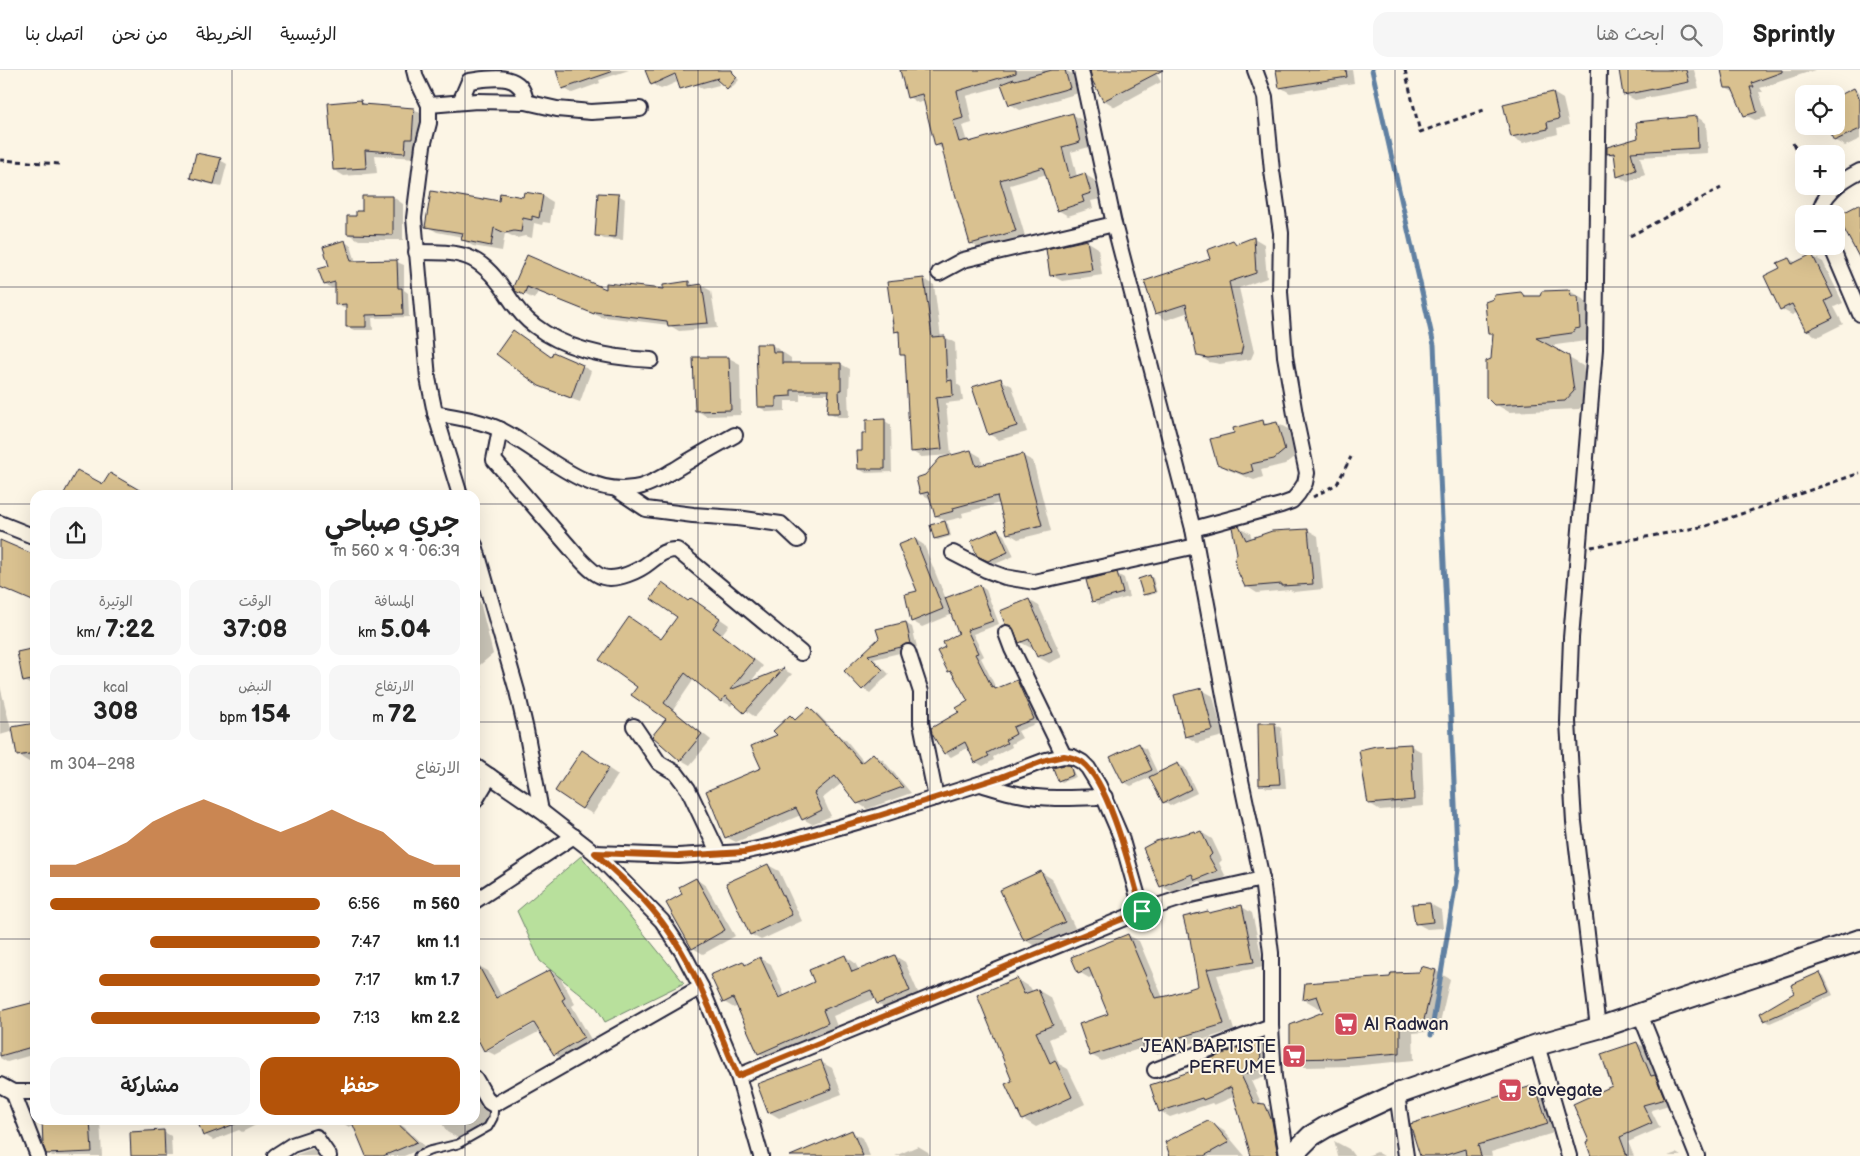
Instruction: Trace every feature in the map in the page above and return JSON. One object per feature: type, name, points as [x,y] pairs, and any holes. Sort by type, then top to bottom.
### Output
[{"type":"street","points":[[414,70],[429,105],[429,123],[423,146],[414,218],[428,378],[435,413],[458,490]]},
{"type":"street","points":[[1081,70],[1114,224],[1193,529],[1232,738],[1262,879],[1271,953],[1271,1026],[1274,1078],[1286,1156]]},
{"type":"street","points":[[1193,529],[1292,501],[1305,483],[1307,473],[1285,356],[1280,292],[1281,233],[1271,162],[1265,97],[1254,70]]},
{"type":"street","points":[[1598,1028],[1574,822],[1568,722],[1571,638],[1595,348],[1599,70]]},
{"type":"street","points":[[460,102],[469,81],[490,78],[508,78],[525,91],[526,102]]},
{"type":"street","points":[[429,105],[460,102],[526,102],[557,109],[591,112],[640,109]]},
{"type":"street","points":[[1821,205],[1824,198],[1846,178],[1860,171]]},
{"type":"street","points":[[939,273],[963,260],[1114,224]]},
{"type":"street","points":[[416,252],[457,254],[471,258],[483,265],[534,326],[574,347],[603,355],[651,360]]},
{"type":"street","points":[[1834,255],[1860,314]]},
{"type":"street","points":[[435,413],[482,423],[500,429],[581,478],[596,485],[616,489],[636,488],[659,478],[735,435]]},
{"type":"street","points":[[500,429],[494,460],[534,507],[553,526],[578,558],[594,572],[604,577],[624,575],[640,569],[664,552],[677,550],[801,653]]},
{"type":"street","points":[[616,489],[646,509],[781,524],[798,540]]},
{"type":"street","points":[[0,523],[30,535]]},
{"type":"street","points":[[953,553],[986,570],[1005,577],[1034,582],[1052,580],[1196,546]]},
{"type":"street","points":[[480,562],[517,692],[541,811]]},
{"type":"street","points":[[1006,633],[1064,756]]},
{"type":"street","points":[[908,652],[920,692],[920,723],[936,798]]},
{"type":"street","points":[[634,726],[659,763],[676,773],[688,789],[719,854]]},
{"type":"street","points":[[595,853],[678,856],[744,852],[772,846],[936,798],[1046,760],[1064,756],[1073,757],[1088,768],[1104,797],[1121,837],[1142,911]]},
{"type":"street","points":[[480,769],[541,811],[595,853],[662,921],[701,987],[738,1076],[761,1156]]},
{"type":"street","points":[[480,793],[490,776]]},
{"type":"street","points":[[980,784],[1033,797],[1104,797]]},
{"type":"street","points":[[480,898],[574,836]]},
{"type":"street","points":[[738,1076],[1142,911],[1191,895],[1262,879]]},
{"type":"street","points":[[1291,1156],[1311,1136],[1326,1126],[1398,1094],[1537,1045],[1598,1028],[1860,940]]},
{"type":"street","points":[[480,1087],[489,1102],[494,1104],[701,987]]},
{"type":"street","points":[[1640,1014],[1697,1156]]},
{"type":"street","points":[[1155,1070],[1271,1026]]},
{"type":"street","points":[[1537,1045],[1568,1156]]},
{"type":"street","points":[[0,1085],[13,1092],[30,1092]]},
{"type":"street","points":[[13,1092],[38,1156]]},
{"type":"street","points":[[1398,1094],[1406,1156]]},
{"type":"street","points":[[275,1156],[292,1145],[316,1137],[329,1156]]},
{"type":"lane","points":[[418,1156],[429,1151],[458,1144],[488,1127],[493,1118],[494,1104]]},
{"type":"path","points":[[1405,70],[1420,132],[1484,110]]},
{"type":"path","points":[[1793,143],[1795,148]]},
{"type":"path","points":[[0,160],[60,164]]},
{"type":"path","points":[[1630,236],[1721,188]]},
{"type":"path","points":[[1298,494],[1313,498],[1337,484],[1351,457]]},
{"type":"path","points":[[1579,550],[1706,526],[1860,473]]},
{"type":"green space","points":[[581,856],[684,983],[605,1022],[597,1008],[540,961],[517,911]]},
{"type":"building","points":[[556,70],[610,70],[611,72],[562,89]]},
{"type":"building","points":[[645,70],[732,70],[737,77],[727,89],[716,79],[718,78],[680,89],[675,74],[651,85]]},
{"type":"building","points":[[900,70],[1016,70],[1016,73],[957,91],[963,118],[953,121],[959,142],[968,140],[969,142],[1073,113],[1080,142],[1062,147],[1070,178],[1085,173],[1091,193],[1082,196],[1084,202],[1057,211],[1043,167],[1000,180],[1016,231],[970,244],[954,190],[952,190],[941,144],[935,146],[922,94],[907,98]]},
{"type":"building","points":[[1052,70],[1065,70],[1070,88],[1009,105],[1001,84]]},
{"type":"building","points":[[1090,70],[1163,70],[1103,101],[1092,80]]},
{"type":"building","points":[[1276,70],[1346,70],[1347,77],[1279,88]]},
{"type":"building","points":[[1619,70],[1686,70],[1689,82],[1623,95]]},
{"type":"building","points":[[1721,70],[1782,70],[1782,72],[1752,83],[1754,87],[1750,87],[1757,112],[1744,116],[1732,88],[1725,88]]},
{"type":"building","points":[[1854,88],[1860,99],[1860,129],[1834,141],[1831,135],[1845,135],[1845,92]]},
{"type":"building","points":[[1553,92],[1559,119],[1547,122],[1548,129],[1511,137],[1503,104]]},
{"type":"building","points":[[361,100],[362,104],[414,108],[412,139],[406,139],[405,153],[365,150],[366,168],[333,170],[328,103]]},
{"type":"building","points":[[1697,116],[1698,148],[1631,152],[1636,170],[1617,177],[1614,153],[1607,154],[1607,147],[1638,138],[1636,122]]},
{"type":"building","points":[[196,153],[221,158],[214,184],[190,178]]},
{"type":"building","points":[[431,191],[499,201],[500,193],[523,197],[524,192],[543,195],[539,218],[532,216],[532,220],[523,218],[521,232],[505,233],[494,228],[491,246],[461,240],[463,233],[425,227]]},
{"type":"building","points":[[598,193],[619,194],[616,237],[595,236]]},
{"type":"building","points":[[362,196],[393,196],[393,235],[347,234],[347,216],[356,216],[356,211],[362,211]]},
{"type":"building","points":[[1860,204],[1860,259],[1845,231],[1845,212]]},
{"type":"building","points":[[1254,237],[1256,273],[1229,282],[1243,345],[1241,354],[1208,358],[1197,356],[1186,304],[1155,314],[1144,281],[1210,259],[1207,250],[1233,240],[1236,244]]},
{"type":"building","points":[[345,240],[351,261],[397,260],[398,288],[402,288],[403,314],[366,315],[366,327],[346,327],[346,304],[335,305],[335,282],[324,285],[318,269],[329,266],[323,247]]},
{"type":"building","points":[[1087,240],[1092,270],[1050,276],[1046,249]]},
{"type":"building","points":[[527,255],[606,289],[606,283],[663,289],[663,285],[689,281],[689,286],[702,284],[708,323],[668,326],[667,321],[595,312],[594,314],[527,287],[524,295],[515,291],[513,287]]},
{"type":"building","points":[[1812,255],[1833,297],[1825,301],[1833,318],[1806,331],[1792,304],[1780,310],[1764,276],[1780,268],[1777,263],[1789,258],[1792,264]]},
{"type":"building","points":[[924,278],[932,337],[945,336],[947,381],[952,380],[953,396],[936,398],[942,449],[910,452],[905,355],[900,355],[899,331],[894,332],[887,282]]},
{"type":"building","points":[[1570,290],[1571,296],[1578,296],[1580,328],[1575,329],[1572,333],[1536,338],[1569,356],[1574,391],[1565,401],[1494,405],[1486,397],[1486,361],[1491,359],[1493,334],[1488,334],[1485,302],[1493,299],[1494,295],[1521,292],[1524,296],[1540,296],[1542,291]]},
{"type":"building","points":[[513,330],[551,357],[553,352],[583,365],[571,398],[539,386],[496,354]]},
{"type":"building","points":[[756,344],[772,344],[773,352],[782,352],[782,363],[841,363],[840,413],[827,413],[829,390],[791,390],[791,396],[776,397],[776,407],[758,407]]},
{"type":"building","points":[[693,357],[729,357],[731,410],[695,411]]},
{"type":"building","points":[[1001,378],[1017,426],[988,435],[972,387]]},
{"type":"building","points":[[885,419],[885,469],[858,469],[857,451],[862,451],[862,433],[866,433],[866,420]]},
{"type":"building","points":[[1263,420],[1264,425],[1277,422],[1285,450],[1274,459],[1251,464],[1253,471],[1243,474],[1217,464],[1210,439],[1234,433],[1233,428]]},
{"type":"building","points":[[971,450],[976,466],[1023,454],[1042,525],[1007,534],[997,496],[953,508],[954,511],[935,516],[928,492],[920,494],[916,478],[925,475],[940,458]]},
{"type":"building","points":[[77,470],[103,484],[110,473],[139,490],[66,490]]},
{"type":"building","points":[[945,521],[949,535],[934,539],[930,525]]},
{"type":"building","points":[[1239,525],[1246,540],[1272,531],[1308,529],[1313,584],[1245,587],[1237,570],[1235,558],[1237,553],[1232,527]]},
{"type":"building","points":[[998,529],[1008,552],[988,561],[977,556],[971,541]]},
{"type":"building","points":[[915,538],[943,609],[911,622],[905,594],[917,591],[898,545]]},
{"type":"building","points":[[0,540],[30,553],[30,600],[0,587]]},
{"type":"building","points":[[1117,572],[1123,593],[1092,602],[1086,580]]},
{"type":"building","points":[[1150,575],[1155,592],[1143,595],[1138,579]]},
{"type":"building","points":[[662,582],[688,601],[691,598],[720,618],[713,628],[754,660],[730,690],[784,668],[744,713],[725,696],[721,702],[685,673],[664,703],[702,734],[680,761],[652,736],[666,719],[631,695],[637,687],[599,660],[629,617],[661,639],[677,617],[651,599]]},
{"type":"building","points":[[980,585],[993,621],[967,630],[978,653],[975,654],[992,687],[994,686],[995,689],[1017,680],[1034,719],[1013,727],[1016,734],[1005,740],[1007,743],[987,753],[989,756],[975,763],[965,742],[944,754],[932,734],[931,728],[959,712],[956,708],[968,701],[951,671],[948,672],[937,651],[945,647],[943,642],[959,633],[945,598]]},
{"type":"building","points":[[1029,599],[1052,651],[1037,657],[1029,639],[1019,643],[1014,630],[1011,626],[1005,624],[1000,611]]},
{"type":"building","points":[[906,622],[911,644],[868,655],[883,670],[862,690],[844,671],[879,638],[876,629]]},
{"type":"building","points":[[30,649],[30,680],[23,682],[17,652]]},
{"type":"building","points":[[1202,688],[1213,730],[1185,737],[1174,695]]},
{"type":"building","points":[[809,707],[836,733],[861,763],[873,753],[903,787],[857,804],[835,776],[814,793],[822,810],[802,820],[796,808],[725,838],[706,791],[761,768],[751,746],[777,735],[773,731],[790,715],[795,720]]},
{"type":"building","points":[[1258,723],[1275,723],[1280,784],[1259,785]]},
{"type":"building","points":[[30,724],[30,754],[17,756],[12,727]]},
{"type":"building","points":[[1139,743],[1152,770],[1123,783],[1110,757]]},
{"type":"building","points":[[1411,744],[1414,800],[1368,804],[1359,750],[1376,746]]},
{"type":"building","points":[[582,750],[609,768],[582,809],[555,791]]},
{"type":"building","points":[[1178,763],[1191,789],[1163,803],[1149,777]]},
{"type":"building","points":[[1070,765],[1073,775],[1058,781],[1053,768]]},
{"type":"building","points":[[1195,831],[1196,833],[1201,831],[1212,854],[1209,857],[1217,871],[1195,880],[1192,874],[1160,887],[1143,848],[1156,841]]},
{"type":"building","points":[[768,864],[792,915],[750,935],[726,883]]},
{"type":"building","points":[[1041,871],[1065,922],[1024,941],[1000,890]]},
{"type":"building","points":[[696,878],[725,930],[692,949],[666,903],[682,894],[679,887]]},
{"type":"building","points":[[1430,903],[1433,922],[1415,924],[1412,904]]},
{"type":"building","points":[[1242,905],[1254,962],[1207,969],[1224,1024],[1144,1048],[1142,1039],[1090,1056],[1079,1024],[1108,1014],[1089,968],[1078,973],[1071,957],[1128,934],[1155,998],[1167,996],[1198,986],[1189,933],[1187,933],[1183,917]]},
{"type":"building","points":[[845,955],[852,972],[895,955],[910,991],[877,1004],[871,990],[823,1010],[828,1023],[758,1054],[733,998],[723,1003],[710,975],[743,961],[745,965],[760,957],[779,998],[814,982],[809,970]]},
{"type":"building","points":[[1421,966],[1436,970],[1423,1024],[1400,1025],[1400,1053],[1337,1058],[1290,1059],[1290,1025],[1323,1012],[1317,996],[1303,1000],[1305,983],[1390,977],[1391,973],[1419,972]]},
{"type":"building","points":[[480,968],[496,998],[550,970],[565,998],[562,1000],[584,1037],[554,1055],[534,1023],[484,1051],[480,1043]]},
{"type":"building","points":[[1820,972],[1829,992],[1764,1021],[1760,1013],[1794,993],[1791,985]]},
{"type":"building","points":[[1017,978],[1024,994],[1038,989],[1053,1025],[1036,1032],[1050,1063],[1055,1060],[1072,1097],[1022,1120],[1005,1084],[1012,1081],[977,995]]},
{"type":"building","points":[[30,1003],[30,1047],[0,1056],[0,1011]]},
{"type":"building","points":[[1260,1040],[1261,1068],[1241,1075],[1254,1103],[1265,1104],[1272,1121],[1278,1156],[1251,1156],[1231,1087],[1203,1100],[1202,1098],[1159,1112],[1150,1085],[1192,1071],[1190,1066]]},
{"type":"building","points":[[1637,1042],[1651,1076],[1655,1075],[1665,1099],[1643,1105],[1652,1123],[1620,1137],[1627,1156],[1591,1156],[1586,1142],[1589,1141],[1573,1104],[1612,1086],[1601,1054]]},
{"type":"building","points":[[821,1060],[832,1089],[768,1113],[757,1084]]},
{"type":"building","points":[[1535,1085],[1548,1124],[1478,1145],[1481,1156],[1466,1156],[1465,1149],[1443,1156],[1420,1156],[1410,1124]]},
{"type":"building","points":[[1208,1121],[1213,1123],[1229,1142],[1204,1156],[1170,1156],[1165,1142]]},
{"type":"building","points":[[42,1125],[90,1125],[92,1152],[46,1154],[43,1146]]},
{"type":"building","points":[[199,1125],[232,1125],[203,1136]]},
{"type":"building","points":[[353,1125],[399,1125],[417,1142],[383,1156],[366,1156]]},
{"type":"building","points":[[164,1130],[165,1156],[131,1156],[130,1132]]},
{"type":"building","points":[[852,1130],[863,1156],[790,1156]]},
{"type":"waterway","points":[[1372,70],[1434,345],[1458,870],[1431,1035]]},
{"type":"place","name":"Al Radwan","points":[[1346,1024]]},
{"type":"place","name":"JEAN BAPTISTE PERFUME","points":[[1294,1056]]},
{"type":"place","name":"savegate","points":[[1510,1090]]},
{"type":"route","points":[[1064,756],[1073,757],[1088,768],[1109,805],[1121,837],[1142,911],[738,1076],[701,987],[662,921],[595,853],[678,856],[744,852],[878,816],[1001,777],[1055,757],[1064,756]]}]
